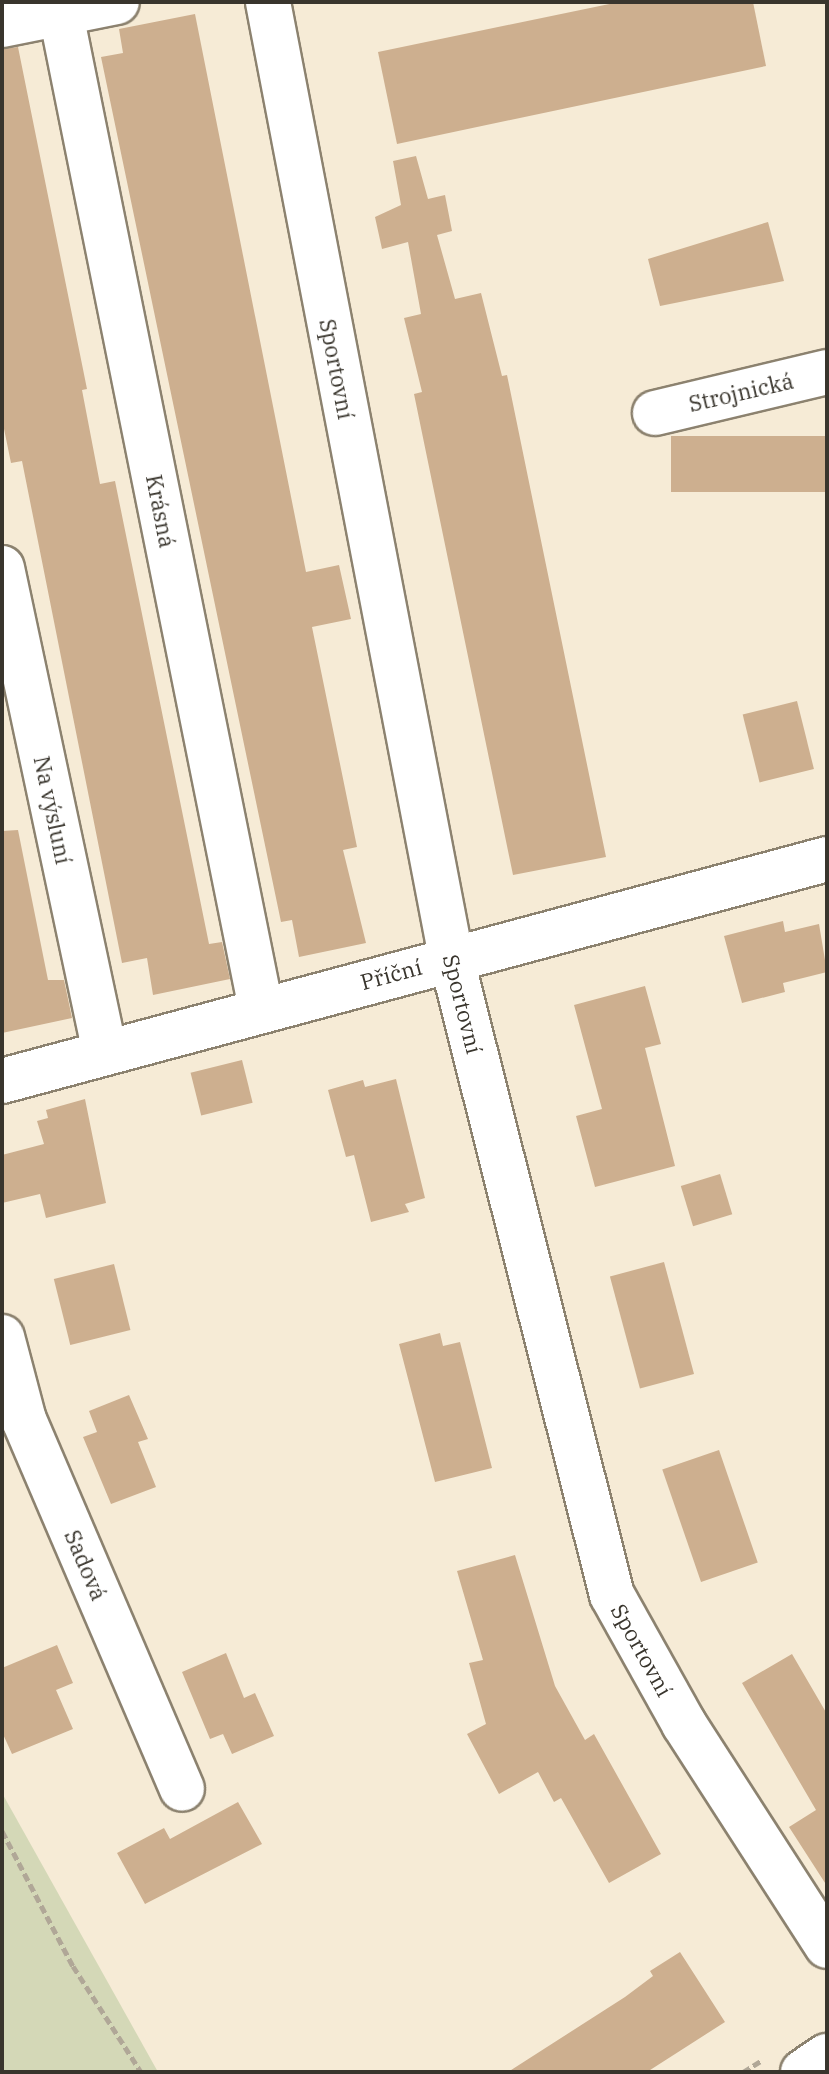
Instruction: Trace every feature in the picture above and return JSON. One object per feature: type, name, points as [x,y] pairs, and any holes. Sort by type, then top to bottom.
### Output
[{"type":"street","points":[[2,25],[117,2]]},
{"type":"street","name":"Sportovní","points":[[268,2],[451,957],[612,1595],[677,1713],[827,1946]]},
{"type":"street","name":"Krásná","points":[[61,14],[261,1009]]},
{"type":"street","name":"Strojnická","points":[[655,413],[827,372]]},
{"type":"street","name":"Na výsluní","points":[[2,568],[105,1053]]},
{"type":"street","name":"Příční","points":[[2,1081],[451,957],[827,859]]},
{"type":"street","name":"Sadová","points":[[2,1337],[24,1420],[182,1789]]},
{"type":"street","points":[[803,2072],[827,2056]]},
{"type":"path","points":[[2,1831],[73,1966],[141,2072]]},
{"type":"green space","points":[[2,1793],[158,2072],[2,2072]]},
{"type":"building","points":[[619,2],[753,2],[766,66],[397,144],[378,52]]},
{"type":"building","points":[[195,14],[306,572],[339,565],[351,619],[312,627],[357,847],[343,850],[366,943],[299,957],[292,920],[281,922],[101,57],[123,53],[119,29]]},
{"type":"building","points":[[18,47],[87,389],[82,390],[100,484],[115,481],[209,944],[222,942],[230,979],[153,995],[147,958],[122,963],[22,461],[11,463],[2,419],[2,49]]},
{"type":"building","points":[[416,156],[428,199],[445,195],[452,231],[437,235],[455,299],[481,293],[502,376],[507,375],[606,857],[513,875],[414,394],[422,392],[404,318],[421,314],[408,242],[382,249],[375,217],[401,205],[393,161]]},
{"type":"building","points":[[768,222],[784,281],[660,306],[648,259]]},
{"type":"building","points":[[671,436],[827,436],[827,492],[671,492]]},
{"type":"building","points":[[797,701],[814,769],[760,782],[743,715]]},
{"type":"building","points":[[18,830],[48,980],[64,980],[72,1018],[2,1033],[2,831]]},
{"type":"building","points":[[783,921],[785,932],[819,924],[827,972],[783,983],[785,992],[742,1003],[724,936]]},
{"type":"building","points":[[645,986],[661,1044],[645,1048],[675,1166],[595,1187],[576,1116],[602,1109],[574,1005]]},
{"type":"building","points":[[242,1060],[253,1103],[201,1116],[191,1073]]},
{"type":"building","points":[[396,1079],[425,1198],[405,1204],[409,1212],[371,1222],[354,1155],[346,1157],[328,1090],[363,1080],[365,1087]]},
{"type":"building","points":[[85,1099],[106,1203],[46,1218],[40,1194],[2,1203],[2,1155],[44,1144],[37,1121],[48,1118],[46,1110]]},
{"type":"building","points":[[720,1174],[732,1214],[693,1226],[681,1186]]},
{"type":"building","points":[[664,1262],[694,1374],[640,1389],[610,1276]]},
{"type":"building","points":[[114,1264],[130,1330],[70,1345],[54,1279]]},
{"type":"building","points":[[440,1333],[443,1346],[460,1342],[492,1468],[435,1482],[399,1344]]},
{"type":"building","points":[[129,1395],[148,1439],[138,1442],[156,1487],[111,1504],[83,1437],[97,1432],[89,1411]]},
{"type":"building","points":[[719,1450],[758,1563],[701,1582],[662,1470]]},
{"type":"building","points":[[515,1555],[555,1686],[585,1740],[594,1734],[661,1854],[609,1883],[561,1798],[554,1802],[538,1772],[499,1794],[467,1734],[486,1724],[469,1663],[483,1660],[457,1571]]},
{"type":"building","points":[[57,1645],[73,1683],[56,1690],[73,1729],[12,1754],[2,1732],[2,1668]]},
{"type":"building","points":[[226,1653],[244,1698],[255,1693],[274,1736],[232,1754],[223,1734],[210,1739],[182,1672]]},
{"type":"building","points":[[792,1654],[827,1714],[827,1886],[789,1827],[816,1810],[742,1683]]},
{"type":"building","points":[[238,1802],[262,1844],[145,1904],[117,1853],[164,1828],[170,1839]]},
{"type":"building","points":[[680,1952],[725,2022],[647,2072],[508,2072],[625,1997],[653,1976],[650,1971]]}]
